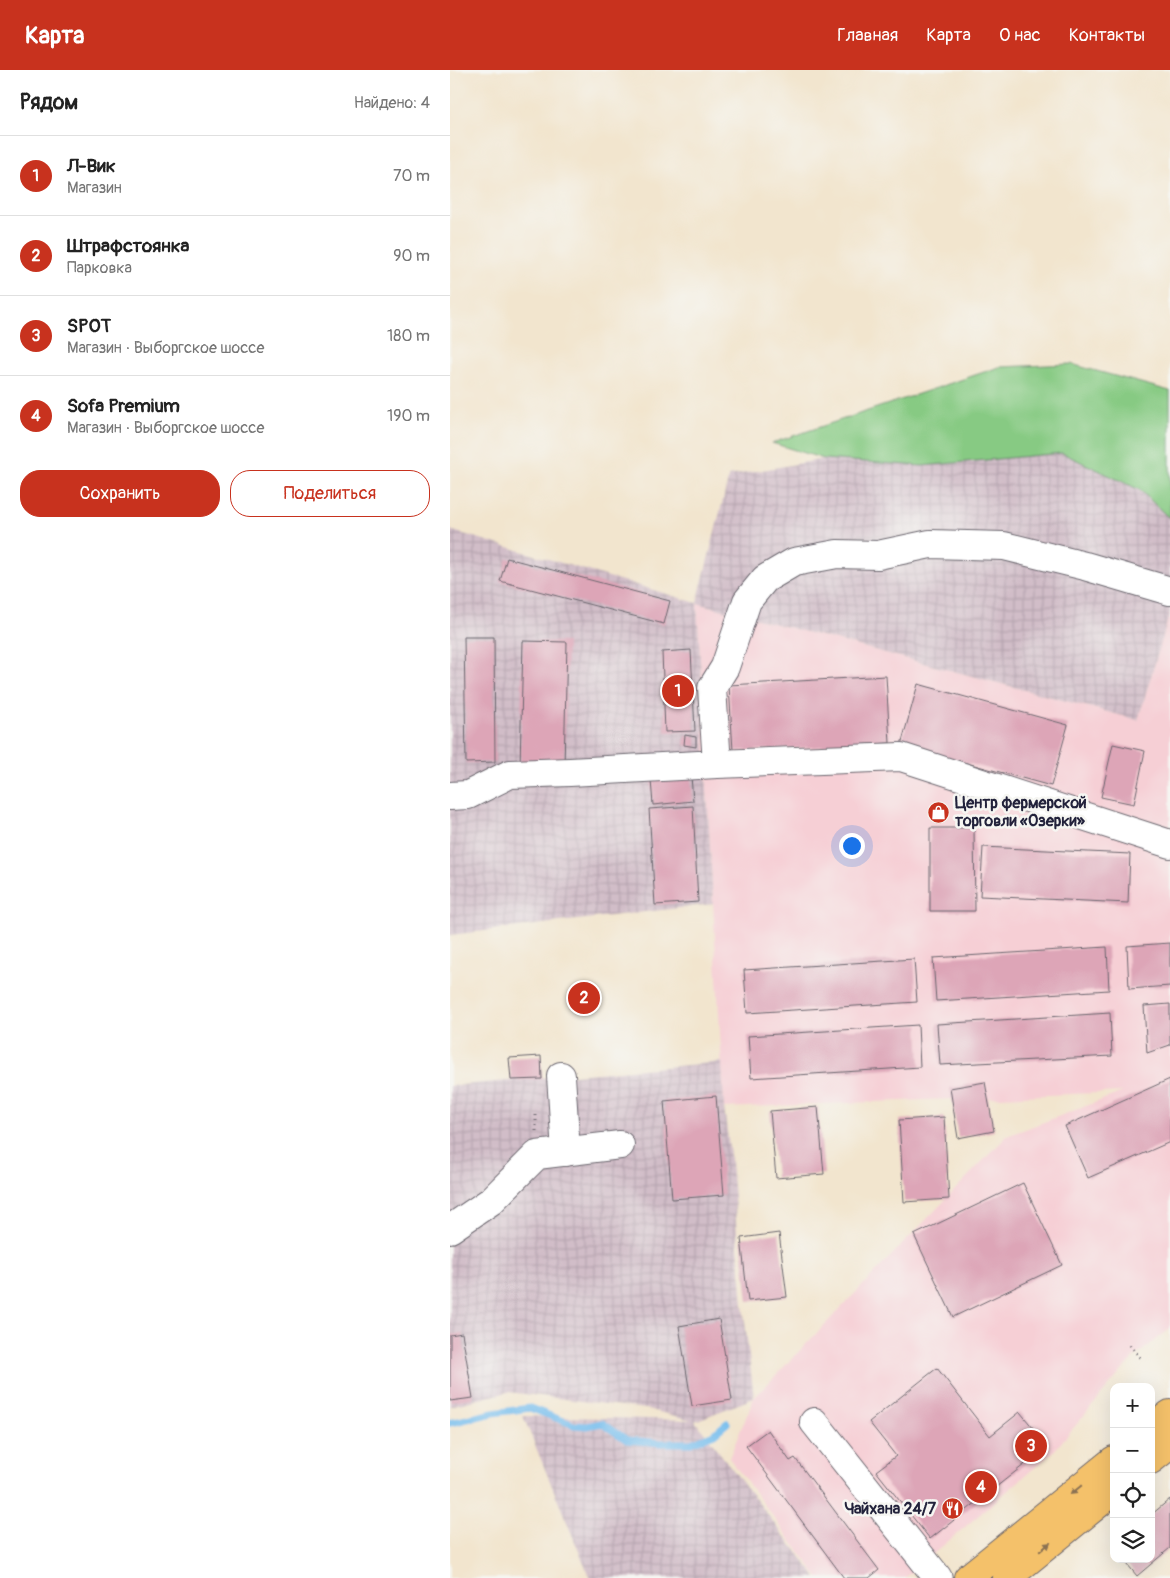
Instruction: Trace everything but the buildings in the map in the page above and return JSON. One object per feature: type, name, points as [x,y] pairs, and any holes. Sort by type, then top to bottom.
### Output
[{"type":"main road","points":[[1152,1428],[1170,1414]]},
{"type":"main road","points":[[1155,1457],[1170,1445]]},
{"type":"main road","points":[[968,1578],[1110,1463]]},
{"type":"main road","points":[[1007,1578],[1110,1494]]},
{"type":"lane","points":[[717,764],[712,688],[725,667],[748,601],[765,579],[794,562],[838,554],[878,554],[930,544],[1004,546],[1085,566],[1170,591]]},
{"type":"lane","points":[[450,796],[468,795],[510,774],[901,757],[1170,844]]},
{"type":"lane","points":[[560,1076],[566,1152]]},
{"type":"lane","points":[[450,1229],[491,1201],[537,1155],[620,1146]]},
{"type":"lane","points":[[814,1422],[938,1578]]},
{"type":"path","points":[[1130,1345],[1142,1360]]},
{"type":"shaded area","points":[[1062,453],[1140,490],[1170,519],[1170,612],[1138,720],[697,603],[729,476],[824,459],[922,466]]},
{"type":"shaded area","points":[[450,530],[697,603],[713,904],[450,935]]},
{"type":"shaded area","name":"Центр фермерской торговли «Озерки»","points":[[697,603],[1138,720],[1170,612],[1170,1329],[1133,1358],[1053,1452],[905,1578],[819,1578],[729,1458],[754,1398],[1007,1136],[1123,1092],[724,1108]]},
{"type":"shaded area","points":[[722,1062],[724,1108],[754,1398],[695,1421],[817,1578],[590,1578],[523,1416],[692,1420],[646,1409],[508,1392],[450,1406],[450,1086]]},
{"type":"green space","points":[[1071,364],[1170,391],[1170,519],[1140,490],[1062,453],[922,466],[824,459],[772,443],[999,367]]},
{"type":"waterway","points":[[450,1423],[493,1413],[530,1408],[574,1425],[587,1426],[602,1423],[627,1440],[661,1443],[691,1443],[714,1434],[727,1423]]},
{"type":"place","name":"Л-Вик","points":[[678,691]]},
{"type":"place","name":"Центр фермерской торговли «Озерки»","points":[[939,812]]},
{"type":"place","name":"Штрафстоянка","points":[[584,998]]},
{"type":"place","name":"SPOT","points":[[1031,1446]]},
{"type":"place","name":"Sofa Premium","points":[[981,1487]]},
{"type":"place","name":"Чайхана 24/7","points":[[952,1509]]}]
